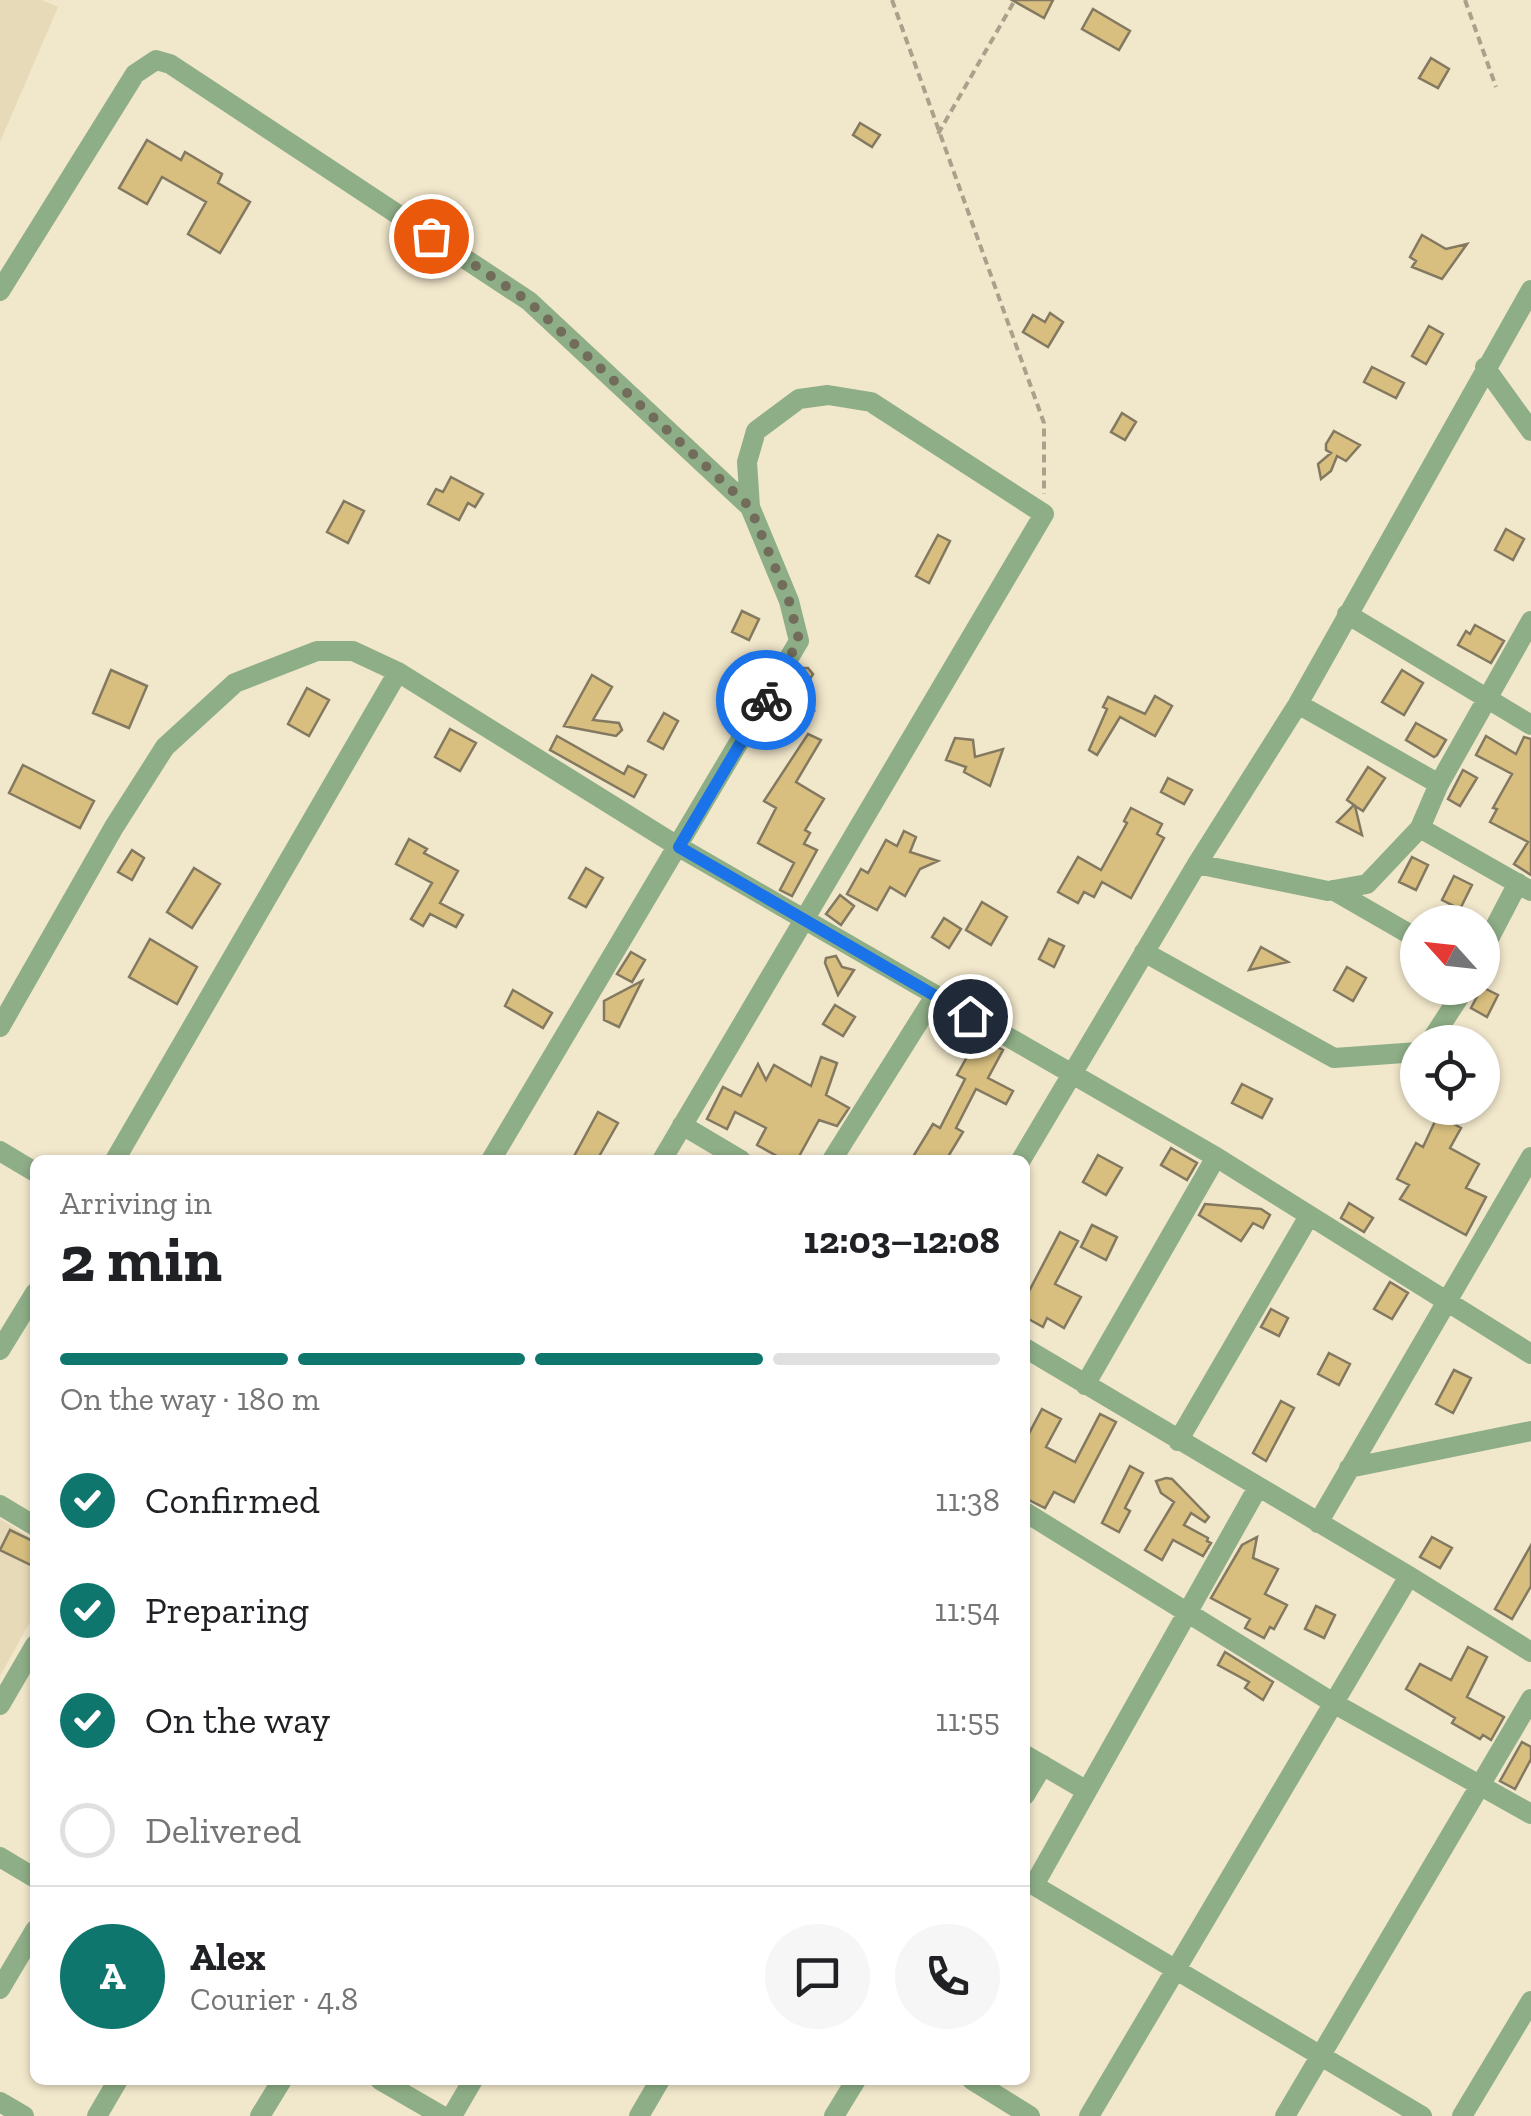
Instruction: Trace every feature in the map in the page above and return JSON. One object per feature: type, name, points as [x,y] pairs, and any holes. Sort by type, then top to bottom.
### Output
[{"type":"street","points":[[0,291],[136,74],[156,60],[170,64],[528,301],[750,507]]},
{"type":"street","points":[[1024,1155],[1197,864],[1298,704],[1531,290]]},
{"type":"street","points":[[1485,367],[1529,423]]},
{"type":"street","points":[[494,1155],[799,640],[789,601],[750,507],[747,462],[756,430],[799,400],[828,395],[871,402],[1044,514],[665,1155]]},
{"type":"street","points":[[1347,614],[1531,725]]},
{"type":"street","points":[[1334,890],[1367,884],[1420,828],[1439,784],[1531,621]]},
{"type":"street","points":[[0,1027],[165,747],[235,683],[317,651],[353,651],[398,672],[679,847],[1216,1157],[1531,1354]]},
{"type":"street","points":[[118,1155],[398,672]]},
{"type":"street","points":[[1298,704],[1439,784]]},
{"type":"street","points":[[1420,828],[1524,887],[1500,924]]},
{"type":"street","points":[[1197,864],[1334,890],[1400,929]]},
{"type":"street","points":[[1144,952],[1334,1058],[1400,1053]]},
{"type":"street","points":[[835,1155],[936,996]]},
{"type":"street","points":[[682,1125],[733,1155]]},
{"type":"street","points":[[0,1151],[30,1169]]},
{"type":"street","points":[[1318,1523],[1531,1156]]},
{"type":"street","points":[[1085,1385],[1216,1157]]},
{"type":"street","points":[[1178,1441],[1309,1216]]},
{"type":"street","points":[[0,1350],[30,1301]]},
{"type":"street","points":[[1030,1351],[1531,1652]]},
{"type":"street","points":[[1350,1468],[1531,1430]]},
{"type":"street","points":[[1258,1489],[1087,1792],[1030,1882],[1422,2116]]},
{"type":"street","points":[[0,1505],[30,1523]]},
{"type":"street","points":[[1030,1515],[1335,1704],[1531,1814]]},
{"type":"street","points":[[1089,2116],[1409,1576]]},
{"type":"street","points":[[0,1705],[30,1654]]},
{"type":"street","points":[[1284,2116],[1531,1698]]},
{"type":"street","points":[[1034,1760],[1087,1792]]},
{"type":"street","points":[[0,1858],[30,1875]]},
{"type":"street","points":[[0,1989],[30,1938]]},
{"type":"street","points":[[1462,2116],[1531,2001]]},
{"type":"street","points":[[97,2116],[115,2085]]},
{"type":"street","points":[[260,2116],[279,2085]]},
{"type":"street","points":[[389,2085],[442,2116]]},
{"type":"street","points":[[452,2116],[470,2085]]},
{"type":"street","points":[[639,2116],[657,2085]]},
{"type":"street","points":[[834,2116],[853,2085]]},
{"type":"street","points":[[977,2085],[1000,2108],[1030,2116]]},
{"type":"street","points":[[0,2102],[24,2116]]},
{"type":"path","points":[[892,0],[1044,424],[1044,514]]},
{"type":"path","points":[[938,134],[1014,0]]},
{"type":"path","points":[[1465,0],[1496,87]]},
{"type":"shaded area","points":[[0,0],[42,0],[58,7],[0,142]]},
{"type":"shaded area","points":[[0,1519],[30,1537],[30,1622],[0,1676]]},
{"type":"building","points":[[1012,0],[1053,0],[1044,18]]},
{"type":"building","points":[[1093,9],[1130,31],[1119,50],[1082,29]]},
{"type":"building","points":[[1431,58],[1449,69],[1438,88],[1419,78]]},
{"type":"building","points":[[860,123],[880,135],[872,147],[853,135]]},
{"type":"building","points":[[147,140],[181,160],[185,152],[222,174],[218,183],[250,202],[220,253],[188,234],[206,202],[162,177],[147,204],[119,188]]},
{"type":"building","points":[[1422,235],[1446,249],[1467,244],[1442,279],[1412,267],[1416,261],[1410,257]]},
{"type":"building","points":[[1050,313],[1063,322],[1048,347],[1023,332],[1033,315],[1045,322]]},
{"type":"building","points":[[1429,326],[1443,334],[1426,364],[1412,356]]},
{"type":"building","points":[[1372,367],[1404,383],[1396,398],[1364,382]]},
{"type":"building","points":[[1122,413],[1136,422],[1125,440],[1111,432]]},
{"type":"building","points":[[1334,431],[1360,445],[1346,461],[1337,456],[1331,471],[1321,479],[1318,464],[1331,453],[1326,444]]},
{"type":"building","points":[[451,477],[483,494],[475,507],[468,503],[459,520],[428,504],[436,489],[443,492]]},
{"type":"building","points":[[344,501],[364,511],[348,543],[327,532]]},
{"type":"building","points":[[1506,529],[1524,539],[1513,560],[1495,550]]},
{"type":"building","points":[[938,535],[950,541],[929,583],[916,576]]},
{"type":"building","points":[[742,611],[759,619],[749,640],[732,632]]},
{"type":"building","points":[[1475,625],[1504,641],[1491,663],[1458,645]]},
{"type":"building","points":[[802,668],[813,674],[804,689],[814,710],[801,709],[796,704],[801,688],[795,676]]},
{"type":"building","points":[[111,670],[147,686],[129,728],[93,713]]},
{"type":"building","points":[[1402,670],[1423,683],[1404,715],[1382,702]]},
{"type":"building","points":[[592,675],[612,687],[593,720],[619,723],[622,730],[616,736],[564,726]]},
{"type":"building","points":[[307,688],[329,700],[309,736],[288,724]]},
{"type":"building","points":[[1155,696],[1172,706],[1155,736],[1120,717],[1097,755],[1089,750],[1107,709],[1103,707],[1108,697],[1145,714]]},
{"type":"building","points":[[664,713],[678,721],[663,749],[648,741]]},
{"type":"building","points":[[1416,723],[1446,740],[1434,757],[1406,740]]},
{"type":"building","points":[[450,729],[476,743],[460,771],[435,757]]},
{"type":"building","points":[[808,734],[821,740],[796,782],[824,799],[805,830],[810,833],[804,844],[817,850],[792,896],[780,890],[794,863],[758,843],[776,808],[764,801]]},
{"type":"building","points":[[557,736],[624,774],[628,766],[646,775],[634,797],[550,750]]},
{"type":"building","points":[[1486,736],[1516,754],[1524,737],[1531,739],[1531,875],[1514,864],[1528,842],[1490,822],[1497,809],[1493,808],[1512,774],[1476,755]]},
{"type":"building","points":[[955,738],[973,740],[975,757],[1003,749],[990,786],[964,772],[966,767],[946,760]]},
{"type":"building","points":[[23,765],[94,801],[80,828],[9,793]]},
{"type":"building","points":[[1368,767],[1385,778],[1363,811],[1355,806],[1362,835],[1337,822],[1354,805],[1347,800]]},
{"type":"building","points":[[1463,770],[1477,778],[1460,806],[1448,799]]},
{"type":"building","points":[[1168,778],[1192,790],[1184,804],[1161,792]]},
{"type":"building","points":[[1131,808],[1162,824],[1157,834],[1164,838],[1131,898],[1102,882],[1094,897],[1084,892],[1078,903],[1058,892],[1078,857],[1101,870]]},
{"type":"building","points":[[904,831],[916,837],[910,852],[938,861],[920,869],[905,896],[890,887],[877,910],[847,894],[861,869],[868,873],[886,840],[897,846]]},
{"type":"building","points":[[409,839],[427,849],[424,853],[458,871],[440,903],[463,915],[456,927],[430,914],[423,926],[411,919],[432,883],[396,864]]},
{"type":"building","points":[[132,850],[144,858],[132,880],[118,872]]},
{"type":"building","points":[[1412,857],[1428,865],[1416,890],[1399,882]]},
{"type":"building","points":[[194,868],[220,884],[192,928],[167,912]]},
{"type":"building","points":[[586,868],[603,878],[586,907],[569,898]]},
{"type":"building","points":[[1454,876],[1472,885],[1462,905],[1442,900]]},
{"type":"building","points":[[840,895],[854,906],[841,925],[826,914]]},
{"type":"building","points":[[982,902],[1007,917],[991,945],[966,930]]},
{"type":"building","points":[[944,918],[961,929],[949,948],[932,937]]},
{"type":"building","points":[[150,939],[197,967],[177,1004],[129,977]]},
{"type":"building","points":[[1049,939],[1064,946],[1054,967],[1039,959]]},
{"type":"building","points":[[1261,947],[1288,962],[1249,970]]},
{"type":"building","points":[[631,952],[645,960],[632,982],[617,974]]},
{"type":"building","points":[[836,956],[842,967],[854,970],[838,995],[825,963],[826,958]]},
{"type":"building","points":[[1347,967],[1366,978],[1353,1001],[1334,990]]},
{"type":"building","points":[[642,981],[619,1027],[604,1020],[604,1001]]},
{"type":"building","points":[[513,990],[552,1013],[543,1028],[505,1006]]},
{"type":"building","points":[[835,1005],[855,1017],[843,1036],[823,1024]]},
{"type":"building","points":[[1473,1005],[1493,1005],[1487,1017],[1471,1008]]},
{"type":"building","points":[[978,1037],[1003,1050],[988,1078],[1013,1091],[1006,1104],[976,1089],[956,1128],[963,1132],[949,1155],[914,1155],[933,1124],[940,1128],[965,1079],[957,1075]]},
{"type":"building","points":[[821,1057],[837,1063],[826,1095],[849,1108],[837,1126],[819,1120],[800,1155],[775,1155],[757,1145],[766,1128],[735,1112],[727,1129],[707,1119],[723,1087],[741,1096],[758,1064],[766,1080],[774,1065],[811,1086]]},
{"type":"building","points":[[1242,1084],[1272,1099],[1262,1118],[1232,1103]]},
{"type":"building","points":[[598,1112],[618,1123],[600,1155],[575,1155]]},
{"type":"building","points":[[1433,1125],[1456,1125],[1461,1128],[1450,1148],[1479,1164],[1466,1188],[1486,1197],[1466,1235],[1400,1199],[1409,1185],[1397,1179],[1416,1143],[1423,1147]]},
{"type":"building","points":[[1171,1148],[1197,1163],[1187,1180],[1161,1165]]},
{"type":"building","points":[[1098,1155],[1122,1168],[1106,1195],[1083,1182]]},
{"type":"building","points":[[1349,1203],[1373,1218],[1364,1232],[1341,1218]]},
{"type":"building","points":[[1205,1204],[1261,1209],[1270,1215],[1263,1228],[1253,1223],[1241,1241],[1199,1215]]},
{"type":"building","points":[[1092,1225],[1117,1237],[1106,1260],[1081,1247]]},
{"type":"building","points":[[1060,1232],[1078,1241],[1055,1284],[1081,1297],[1064,1328],[1047,1318],[1043,1327],[1030,1320],[1030,1289]]},
{"type":"building","points":[[1390,1282],[1408,1293],[1392,1319],[1374,1309]]},
{"type":"building","points":[[1271,1309],[1288,1318],[1279,1336],[1261,1327]]},
{"type":"building","points":[[1329,1353],[1350,1364],[1339,1385],[1318,1374]]},
{"type":"building","points":[[1454,1370],[1471,1378],[1453,1413],[1436,1404]]},
{"type":"building","points":[[1281,1401],[1294,1408],[1266,1461],[1253,1453]]},
{"type":"building","points":[[1042,1409],[1061,1419],[1046,1447],[1075,1462],[1100,1414],[1116,1422],[1074,1502],[1054,1492],[1045,1508],[1030,1500],[1030,1432]]},
{"type":"building","points":[[1130,1466],[1143,1473],[1125,1508],[1130,1511],[1119,1532],[1102,1523]]},
{"type":"building","points":[[1172,1479],[1209,1517],[1205,1522],[1191,1513],[1184,1525],[1208,1538],[1211,1543],[1203,1556],[1173,1540],[1162,1560],[1145,1550],[1174,1502],[1161,1493],[1156,1481]]},
{"type":"building","points":[[10,1530],[30,1540],[30,1565],[0,1550]]},
{"type":"building","points":[[1257,1537],[1253,1558],[1278,1569],[1265,1594],[1287,1605],[1274,1629],[1270,1627],[1264,1638],[1245,1628],[1250,1619],[1211,1598],[1242,1545]]},
{"type":"building","points":[[1432,1537],[1452,1548],[1440,1568],[1420,1557]]},
{"type":"building","points":[[1531,1545],[1531,1586],[1512,1619],[1495,1609]]},
{"type":"building","points":[[1316,1606],[1335,1615],[1324,1638],[1305,1629]]},
{"type":"building","points":[[1468,1647],[1487,1657],[1467,1697],[1504,1717],[1491,1740],[1483,1735],[1480,1739],[1452,1723],[1455,1718],[1406,1689],[1420,1664],[1451,1680]]},
{"type":"building","points":[[1225,1652],[1273,1682],[1263,1700],[1245,1688],[1249,1682],[1218,1665]]},
{"type":"building","points":[[1522,1742],[1531,1747],[1531,1759],[1515,1789],[1500,1781]]},
{"type":"way so far","points":[[431,236],[528,301],[750,507],[789,601],[799,640],[766,700]]},
{"type":"route","points":[[766,700],[679,847],[970,1016]]}]
